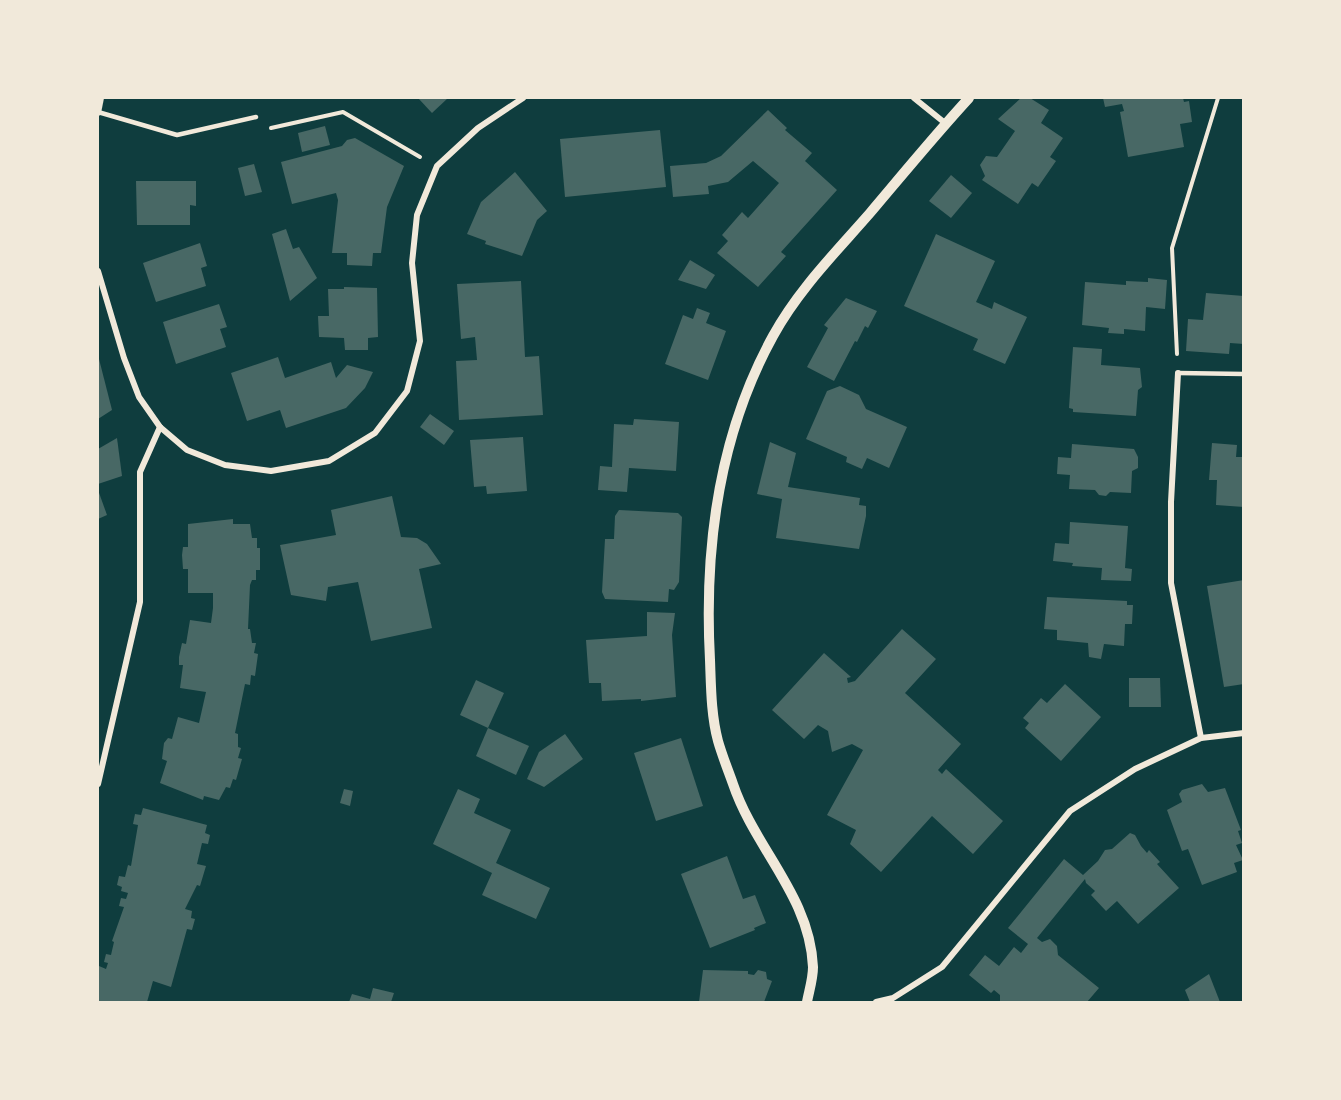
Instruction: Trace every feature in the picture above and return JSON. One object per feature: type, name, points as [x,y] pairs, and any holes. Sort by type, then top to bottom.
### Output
[{"type":"street","points":[[98,112],[101,98]]},
{"type":"street","points":[[98,271],[124,357],[139,397],[160,427],[188,450],[216,461],[271,471],[329,461],[375,433],[407,391],[420,341],[412,263],[417,215],[437,166],[478,128],[523,98]]},
{"type":"street","points":[[914,98],[945,123]]},
{"type":"street","points":[[807,1002],[813,970],[810,937],[801,910],[785,878],[754,830],[735,790],[718,739],[711,692],[708,623],[711,562],[720,486],[732,433],[752,380],[773,335],[808,284],[969,98]]},
{"type":"street","points":[[1178,373],[1171,502],[1171,583],[1201,738]]},
{"type":"street","points":[[98,784],[140,602],[140,472],[160,427]]},
{"type":"street","points":[[876,1002],[892,998],[942,967],[1070,811],[1135,769],[1201,738],[1244,733]]},
{"type":"lane","points":[[98,112],[177,135],[256,117]]},
{"type":"lane","points":[[1178,373],[1244,374]]},
{"type":"path","points":[[1178,373],[1172,248],[1218,98]]},
{"type":"path","points":[[256,117],[272,129],[344,112],[437,166]]},
{"type":"building","points":[[418,98],[448,98],[432,113]]},
{"type":"building","points":[[1021,98],[1030,98],[1049,110],[1041,123],[1063,138],[1050,157],[1056,161],[1038,187],[1032,183],[1018,204],[982,180],[985,176],[980,165],[986,156],[997,157],[1015,131],[998,119]]},
{"type":"building","points":[[1103,98],[1183,98],[1184,102],[1189,101],[1192,122],[1180,124],[1184,147],[1128,157],[1120,112],[1124,111],[1122,104],[1105,107]]},
{"type":"building","points":[[768,110],[787,128],[785,130],[812,153],[805,161],[837,190],[781,252],[786,256],[758,287],[717,253],[728,241],[722,235],[742,212],[748,218],[779,183],[753,161],[728,182],[708,186],[709,194],[673,197],[670,166],[706,163],[721,156]]},
{"type":"building","points":[[325,126],[330,145],[302,152],[298,133]]},
{"type":"building","points":[[660,130],[666,187],[565,197],[560,139]]},
{"type":"building","points":[[355,138],[404,166],[387,207],[381,253],[373,253],[372,266],[347,265],[347,253],[332,253],[338,200],[336,193],[292,204],[281,162],[342,146],[347,140]]},
{"type":"building","points":[[254,164],[262,192],[245,196],[238,168]]},
{"type":"building","points":[[515,172],[547,211],[537,220],[522,256],[485,244],[486,241],[467,234],[481,202]]},
{"type":"building","points":[[951,175],[972,193],[951,218],[929,201]]},
{"type":"building","points":[[136,181],[196,181],[196,206],[190,205],[190,225],[137,225]]},
{"type":"building","points":[[286,229],[293,249],[299,247],[317,278],[290,301],[272,234]]},
{"type":"building","points":[[936,234],[995,261],[976,302],[992,309],[994,302],[1027,317],[1005,364],[973,350],[978,339],[904,306]]},
{"type":"building","points":[[200,243],[207,266],[201,268],[206,286],[156,302],[143,263]]},
{"type":"building","points":[[690,260],[715,275],[706,289],[678,280]]},
{"type":"building","points":[[1148,278],[1167,280],[1165,309],[1146,307],[1145,331],[1124,329],[1124,334],[1108,333],[1109,328],[1082,325],[1085,282],[1126,285],[1126,281],[1148,282]]},
{"type":"building","points":[[521,281],[525,357],[539,356],[543,415],[459,420],[456,361],[477,360],[475,337],[461,339],[457,284]]},
{"type":"building","points":[[344,287],[377,288],[378,337],[368,338],[368,350],[345,350],[344,338],[319,337],[318,316],[329,316],[328,289],[344,289]]},
{"type":"building","points":[[1206,293],[1244,296],[1244,344],[1230,343],[1229,354],[1186,351],[1188,319],[1203,320]]},
{"type":"building","points":[[846,298],[877,311],[868,328],[865,326],[857,342],[855,341],[834,381],[807,367],[828,328],[824,325]]},
{"type":"building","points":[[219,304],[227,327],[220,329],[226,347],[176,364],[163,322]]},
{"type":"building","points":[[697,308],[710,313],[706,323],[726,331],[708,380],[665,364],[683,315],[693,319]]},
{"type":"building","points":[[1073,347],[1102,349],[1101,365],[1140,368],[1142,387],[1138,390],[1136,416],[1073,412],[1073,409],[1069,408]]},
{"type":"building","points":[[278,357],[285,378],[331,362],[336,378],[347,365],[373,372],[365,388],[346,408],[286,428],[280,410],[247,421],[231,373]]},
{"type":"building","points":[[98,360],[112,410],[98,419]]},
{"type":"building","points":[[840,386],[859,395],[866,409],[907,427],[889,468],[867,458],[862,469],[846,462],[847,457],[806,439],[827,391]]},
{"type":"building","points":[[430,414],[454,431],[444,445],[420,427]]},
{"type":"building","points":[[634,419],[679,422],[676,471],[629,468],[627,492],[598,490],[600,466],[612,467],[614,424],[633,425]]},
{"type":"building","points":[[523,437],[527,491],[487,494],[486,486],[474,487],[470,440]]},
{"type":"building","points":[[117,438],[122,476],[98,484],[98,449]]},
{"type":"building","points":[[770,442],[796,453],[788,487],[860,498],[859,505],[866,506],[866,516],[859,549],[776,538],[782,499],[757,494]]},
{"type":"building","points":[[1212,443],[1237,445],[1236,457],[1244,457],[1244,507],[1216,505],[1217,480],[1209,480]]},
{"type":"building","points":[[1072,444],[1134,449],[1138,457],[1138,468],[1132,471],[1131,493],[1110,492],[1106,496],[1099,495],[1095,490],[1069,489],[1070,475],[1057,474],[1058,457],[1071,458]]},
{"type":"building","points":[[98,490],[107,515],[98,519]]},
{"type":"building","points":[[392,496],[401,537],[417,538],[427,544],[441,564],[419,569],[432,628],[371,641],[358,582],[328,587],[326,601],[291,595],[280,545],[336,535],[331,510]]},
{"type":"building","points":[[619,510],[678,513],[682,517],[679,582],[674,590],[669,589],[668,602],[605,599],[602,592],[605,539],[614,539],[615,516]]},
{"type":"building","points":[[233,519],[233,524],[250,524],[252,538],[257,538],[257,548],[260,548],[260,570],[256,570],[256,580],[252,580],[250,585],[248,629],[250,629],[252,643],[256,643],[254,653],[258,654],[255,676],[251,675],[250,685],[245,684],[235,733],[238,734],[238,747],[241,748],[238,758],[242,759],[236,780],[233,779],[230,788],[226,787],[219,800],[204,796],[203,800],[160,783],[167,761],[162,759],[164,743],[168,738],[172,739],[178,717],[199,723],[206,692],[180,688],[183,665],[179,665],[179,657],[182,643],[186,644],[190,620],[211,623],[213,608],[213,593],[188,593],[188,569],[183,569],[182,555],[183,547],[188,547],[188,524]]},
{"type":"building","points":[[1070,522],[1128,526],[1125,568],[1132,569],[1131,581],[1101,580],[1102,568],[1072,566],[1073,563],[1053,561],[1055,543],[1069,544]]},
{"type":"building","points":[[1244,580],[1244,684],[1224,687],[1207,586]]},
{"type":"building","points":[[1047,597],[1127,601],[1127,605],[1133,605],[1132,624],[1125,624],[1124,646],[1104,644],[1101,659],[1089,657],[1088,643],[1057,640],[1057,630],[1044,629]]},
{"type":"building","points":[[647,612],[675,613],[672,635],[676,697],[641,701],[641,699],[602,701],[601,683],[589,683],[586,640],[647,636]]},
{"type":"building","points":[[902,629],[936,659],[905,693],[961,744],[938,770],[942,774],[946,769],[1003,821],[973,854],[932,816],[881,872],[850,844],[856,830],[827,815],[863,750],[852,744],[832,752],[828,731],[818,725],[804,739],[772,710],[824,653],[851,677],[847,678],[848,683],[855,681]]},
{"type":"building","points":[[1129,678],[1160,678],[1161,707],[1129,707]]},
{"type":"building","points":[[476,680],[504,693],[488,728],[460,715]]},
{"type":"building","points":[[1065,684],[1101,717],[1061,761],[1025,728],[1029,723],[1023,718],[1041,698],[1047,703]]},
{"type":"building","points":[[488,728],[529,746],[516,775],[476,756]]},
{"type":"building","points":[[565,734],[583,759],[544,787],[527,779],[539,752]]},
{"type":"building","points":[[681,738],[703,806],[656,821],[634,753]]},
{"type":"building","points":[[1202,784],[1208,792],[1225,788],[1241,830],[1238,831],[1242,843],[1236,845],[1243,860],[1234,863],[1237,872],[1202,885],[1188,849],[1182,851],[1167,810],[1182,802],[1179,794],[1182,790]]},
{"type":"building","points":[[344,789],[353,791],[350,806],[340,803]]},
{"type":"building","points":[[458,789],[480,799],[474,813],[511,830],[496,863],[550,888],[536,919],[482,895],[492,873],[433,844]]},
{"type":"building","points":[[143,808],[207,825],[205,833],[210,835],[208,844],[202,843],[197,864],[206,866],[200,886],[197,885],[185,909],[192,911],[191,918],[195,919],[192,930],[187,929],[171,987],[153,981],[147,1002],[98,1002],[99,966],[106,969],[108,963],[104,962],[106,954],[111,955],[114,942],[112,941],[124,907],[119,906],[121,898],[126,899],[128,893],[121,891],[122,887],[117,885],[119,876],[125,877],[128,865],[131,866],[138,825],[133,824],[135,814],[141,815]]},
{"type":"building","points":[[1130,833],[1135,835],[1147,853],[1149,850],[1160,862],[1157,864],[1179,888],[1138,924],[1117,901],[1106,911],[1091,895],[1095,891],[1085,879],[1037,938],[1042,942],[1050,939],[1057,946],[1058,955],[1099,988],[1087,1002],[1000,1002],[1000,995],[994,990],[991,993],[969,975],[985,955],[999,966],[1014,947],[1021,953],[1028,944],[1008,928],[1064,859],[1083,875],[1098,861],[1105,850],[1112,849]]},
{"type":"building","points":[[727,856],[743,899],[755,895],[766,923],[754,928],[755,930],[710,948],[681,874]]},
{"type":"building","points":[[703,970],[748,971],[748,974],[754,975],[758,970],[766,972],[767,979],[772,981],[764,1002],[699,1002]]},
{"type":"building","points":[[1209,974],[1220,1002],[1190,1002],[1185,990]]},
{"type":"building","points":[[373,988],[394,993],[391,1002],[349,1002],[352,994],[370,999]]}]
